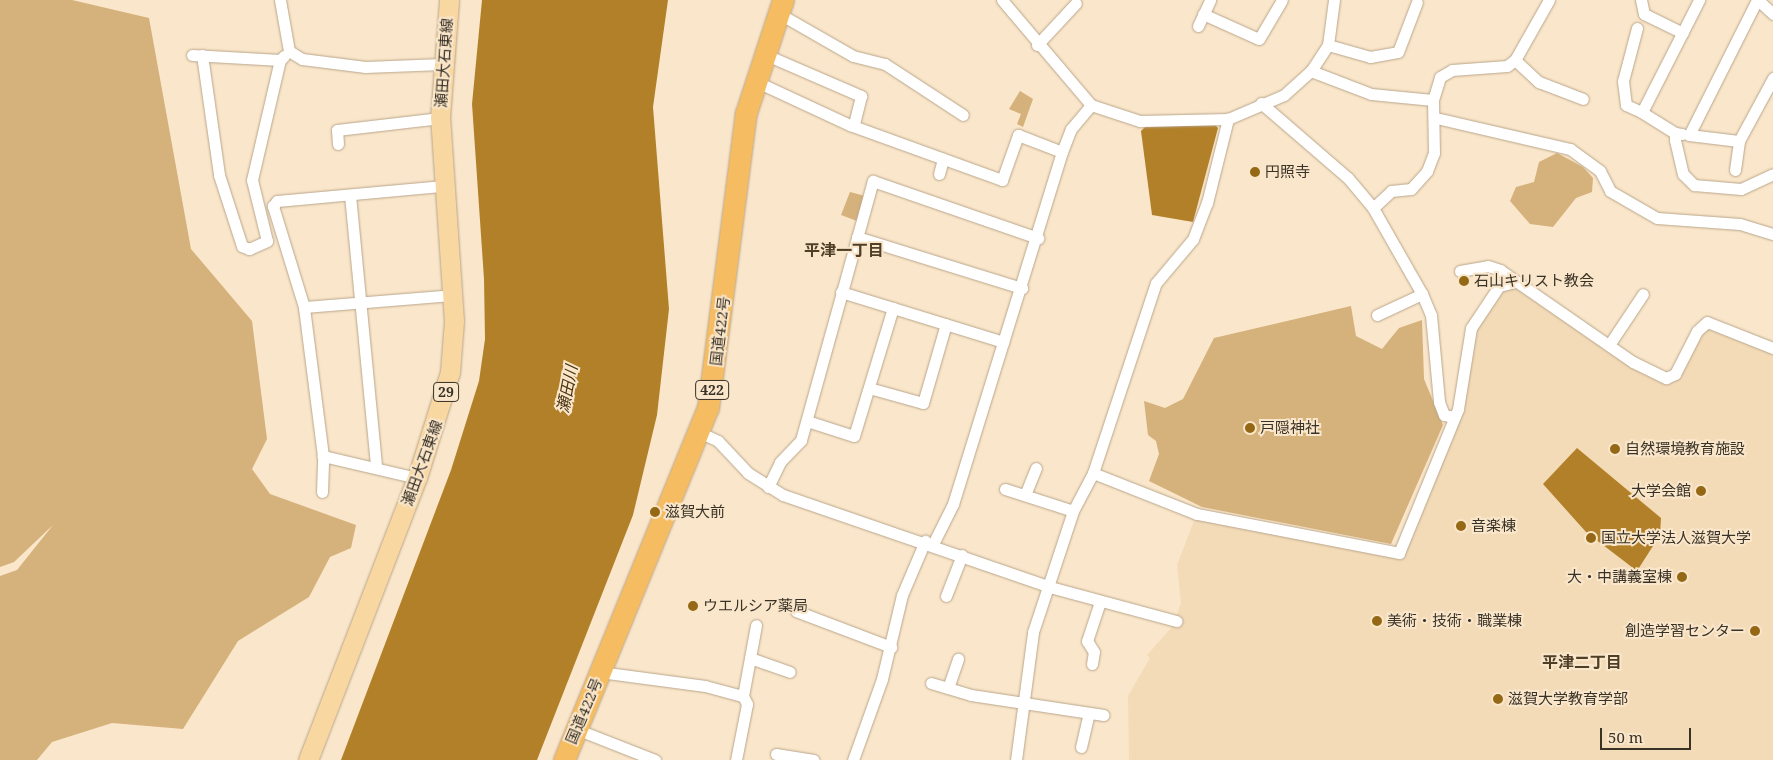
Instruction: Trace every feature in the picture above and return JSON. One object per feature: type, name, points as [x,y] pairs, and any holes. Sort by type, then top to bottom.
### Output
[{"type":"highway","name":"国道422号","points":[[564,760],[699,432],[714,379],[742,142],[755,81],[781,6]]},
{"type":"main road","name":"瀬田大石東線","points":[[308,760],[417,478],[450,372],[453,295],[443,186],[440,118],[442,64],[449,0]]},
{"type":"street","points":[[280,0],[289,52]]},
{"type":"street","points":[[1002,0],[1037,45],[1091,105],[1140,121],[1228,119],[1284,95],[1311,71],[1328,45],[1334,0]]},
{"type":"street","points":[[1198,26],[1210,0]]},
{"type":"street","points":[[1203,14],[1259,39],[1282,0]]},
{"type":"street","points":[[1373,208],[1391,191],[1411,189],[1420,183],[1434,153],[1436,118],[1433,100],[1440,77],[1452,70],[1507,66],[1516,60],[1549,0]]},
{"type":"street","points":[[1641,0],[1644,14],[1682,33]]},
{"type":"street","points":[[1642,112],[1700,0]]},
{"type":"street","points":[[1689,135],[1758,0],[1773,14]]},
{"type":"street","points":[[1328,45],[1370,57],[1398,52],[1417,2]]},
{"type":"street","points":[[1037,45],[1076,4]]},
{"type":"street","points":[[781,6],[853,56],[884,64],[963,115]]},
{"type":"street","points":[[1637,28],[1623,81],[1626,105],[1642,112],[1675,133],[1739,141]]},
{"type":"street","points":[[280,60],[197,55],[219,175],[242,246],[249,249],[267,241],[252,180],[280,60],[289,52]]},
{"type":"street","points":[[289,52],[302,59],[355,66],[442,64]]},
{"type":"street","points":[[764,54],[861,96],[854,124]]},
{"type":"street","points":[[1516,60],[1539,82],[1583,99]]},
{"type":"street","points":[[1311,71],[1371,94],[1433,100]]},
{"type":"street","points":[[1735,170],[1739,141],[1773,78]]},
{"type":"street","points":[[755,81],[854,124],[1002,180],[1018,135],[1062,152]]},
{"type":"street","points":[[1262,103],[1348,178],[1373,208],[1422,294],[1431,315],[1439,402],[1444,415],[1454,417]]},
{"type":"street","points":[[853,760],[890,647],[902,595],[929,542],[953,504],[1038,238],[1062,152],[1071,129],[1091,105]]},
{"type":"street","points":[[338,144],[337,130],[440,118]]},
{"type":"street","points":[[1436,118],[1570,149],[1600,172],[1610,191],[1657,218],[1740,224],[1773,234]]},
{"type":"street","points":[[1016,760],[1026,702],[1033,632],[1050,587],[1072,511],[1094,473],[1156,283],[1193,239],[1207,204],[1228,119]]},
{"type":"street","points":[[1675,133],[1683,174],[1694,185],[1742,189],[1773,174]]},
{"type":"street","points":[[939,174],[943,158]]},
{"type":"street","points":[[768,488],[780,462],[801,440],[873,180],[1038,238]]},
{"type":"street","points":[[322,492],[324,456],[304,307],[273,206],[277,201],[443,186]]},
{"type":"street","points":[[350,195],[376,466]]},
{"type":"street","points":[[857,237],[1022,288]]},
{"type":"street","points":[[1460,271],[1488,266],[1516,282],[1609,345],[1666,378],[1674,374],[1697,331],[1706,322],[1773,348]]},
{"type":"street","points":[[1094,473],[1196,514],[1399,554],[1454,417],[1471,328],[1498,286],[1516,282]]},
{"type":"street","points":[[841,292],[1004,342]]},
{"type":"street","points":[[1377,315],[1422,294]]},
{"type":"street","points":[[1609,345],[1643,294]]},
{"type":"street","points":[[304,307],[453,295]]},
{"type":"street","points":[[807,421],[854,436],[893,308]]},
{"type":"street","points":[[869,388],[923,403],[946,324]]},
{"type":"street","points":[[699,432],[718,441],[768,488],[929,542],[962,556],[1050,587],[1176,621]]},
{"type":"street","points":[[324,456],[376,466],[417,478]]},
{"type":"street","points":[[1025,495],[1036,468]]},
{"type":"street","points":[[1005,489],[1072,511]]},
{"type":"street","points":[[946,596],[962,556]]},
{"type":"street","points":[[1092,664],[1094,652],[1087,641],[1100,602]]},
{"type":"street","points":[[796,611],[890,647]]},
{"type":"street","points":[[736,760],[747,704],[743,696],[756,624]]},
{"type":"street","points":[[750,658],[790,672]]},
{"type":"street","points":[[948,688],[958,659]]},
{"type":"street","points":[[600,672],[743,696]]},
{"type":"street","points":[[931,683],[948,688],[1102,715]]},
{"type":"street","points":[[1081,747],[1089,713]]},
{"type":"street","points":[[576,729],[655,760]]},
{"type":"street","points":[[776,754],[814,760]]},
{"type":"shaded area","points":[[0,0],[72,0],[149,18],[191,249],[252,321],[267,439],[252,469],[270,494],[356,525],[351,548],[330,557],[309,597],[238,641],[183,729],[112,723],[52,742],[37,760],[0,760],[0,576],[17,570],[53,525],[14,562],[0,567]]},
{"type":"shaded area","points":[[1020,91],[1033,99],[1023,127],[1017,124],[1021,114],[1009,109]]},
{"type":"shaded area","points":[[1557,153],[1583,167],[1593,178],[1592,192],[1576,198],[1553,227],[1530,224],[1510,201],[1516,187],[1534,182],[1539,162]]},
{"type":"shaded area","points":[[850,192],[865,196],[857,221],[841,215]]},
{"type":"shaded area","name":"国立大学法人滋賀大学","points":[[1514,287],[1631,366],[1666,383],[1708,328],[1773,353],[1773,760],[1129,760],[1128,696],[1150,658],[1147,655],[1172,627],[1181,603],[1177,565],[1195,518],[1401,558],[1459,419],[1476,331],[1501,291]]},
{"type":"shaded area","points":[[1351,306],[1356,336],[1382,349],[1399,328],[1422,320],[1424,379],[1443,425],[1391,544],[1202,507],[1149,481],[1159,454],[1156,441],[1148,435],[1144,401],[1165,408],[1183,399],[1214,338]]},
{"type":"water","name":"瀬田川","points":[[482,0],[668,0],[653,107],[669,309],[657,415],[633,515],[537,760],[341,760],[451,470],[479,381],[485,339],[484,279],[472,104]]},
{"type":"water","points":[[1213,123],[1218,128],[1193,222],[1152,215],[1141,131],[1146,126]]},
{"type":"water","points":[[1577,448],[1661,518],[1660,535],[1637,571],[1586,532],[1543,484]]},
{"type":"place","name":"円照寺","points":[[1255,172]]},
{"type":"place","name":"石山キリスト教会","points":[[1464,281]]},
{"type":"place","name":"戸隠神社","points":[[1250,428]]},
{"type":"place","name":"自然環境教育施設","points":[[1615,449]]},
{"type":"place","name":"大学会館","points":[[1701,491]]},
{"type":"place","name":"滋賀大前","points":[[655,512]]},
{"type":"place","name":"音楽棟","points":[[1461,526]]},
{"type":"place","name":"国立大学法人滋賀大学","points":[[1591,538]]},
{"type":"place","name":"大・中講義室棟","points":[[1682,577]]},
{"type":"place","name":"ウエルシア薬局","points":[[693,606]]},
{"type":"place","name":"美術・技術・職業棟","points":[[1377,621]]},
{"type":"place","name":"創造学習センター","points":[[1755,631]]},
{"type":"place","name":"滋賀大学教育学部","points":[[1498,699]]},
{"type":"district","name":"平津一丁目","points":[[844,250]]},
{"type":"district","name":"平津二丁目","points":[[1582,662]]}]
